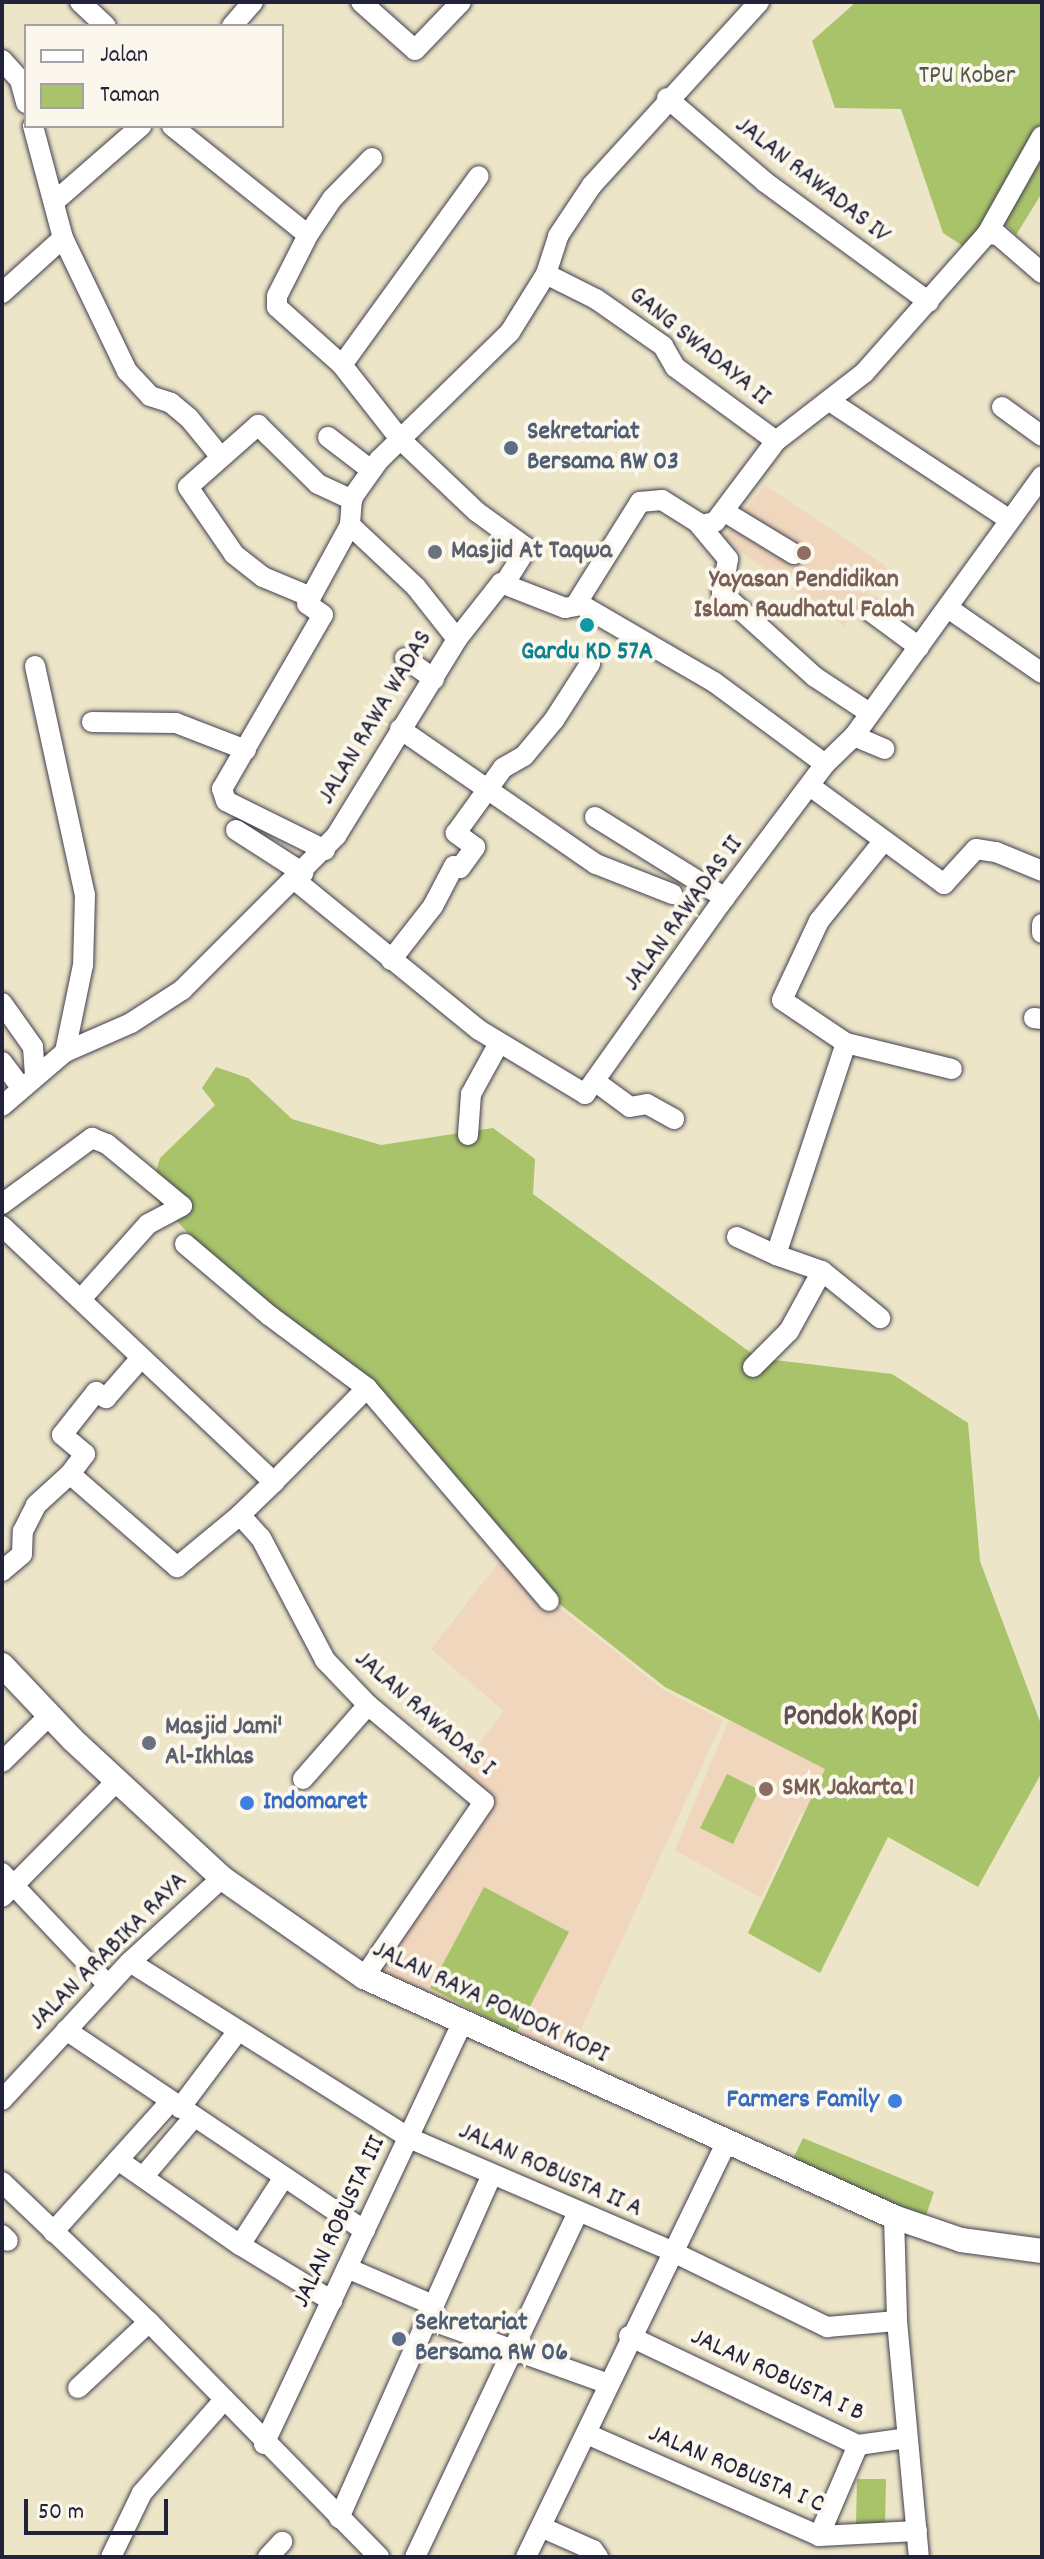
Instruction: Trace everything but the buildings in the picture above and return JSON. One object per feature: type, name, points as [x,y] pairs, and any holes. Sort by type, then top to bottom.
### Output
[{"type":"street","points":[[80,2],[104,24]]},
{"type":"street","points":[[234,24],[253,2]]},
{"type":"street","points":[[361,2],[407,48],[418,48],[461,2]]},
{"type":"street","points":[[325,850],[226,801],[222,789],[323,615],[307,604],[350,525],[352,500],[371,470],[400,439],[510,332],[546,274],[558,236],[592,185],[667,98],[759,2]]},
{"type":"street","points":[[2,60],[23,80]]},
{"type":"street","name":"JALAN RAWADAS IV","points":[[667,98],[765,182],[929,302]]},
{"type":"street","points":[[34,128],[63,238],[127,371],[150,396],[171,403],[189,418],[220,456]]},
{"type":"street","points":[[54,202],[139,128]]},
{"type":"street","points":[[174,128],[308,235]]},
{"type":"street","points":[[698,523],[715,522],[776,441],[831,402],[929,302],[987,234],[1042,136]]},
{"type":"street","points":[[372,158],[332,199],[308,235],[277,296],[277,307],[342,365],[400,439],[477,512],[527,548],[505,583],[492,588],[457,639]]},
{"type":"street","points":[[342,365],[479,176]]},
{"type":"street","points":[[987,234],[998,235],[1042,273]]},
{"type":"street","points":[[2,293],[63,238]]},
{"type":"street","name":"GANG SWADAYA II","points":[[546,274],[596,299],[663,346],[683,375],[776,441]]},
{"type":"street","points":[[831,402],[1010,520]]},
{"type":"street","points":[[1002,407],[1042,436]]},
{"type":"street","points":[[311,597],[263,577],[234,554],[189,493],[220,456],[258,425],[318,484],[352,500]]},
{"type":"street","points":[[328,437],[371,470]]},
{"type":"street","name":"JALAN RAWADAS II","points":[[596,1082],[725,898],[825,764],[854,736],[868,712],[948,608],[1042,476]]},
{"type":"street","points":[[505,583],[569,609],[578,603],[640,502],[662,500],[698,523],[728,559],[722,593],[815,677],[868,712]]},
{"type":"street","points":[[725,512],[794,554]]},
{"type":"street","name":"JALAN RAWA WADAS","points":[[2,1106],[27,1080],[65,1052],[173,997],[299,877],[325,850],[434,679],[457,639],[416,587],[350,525]]},
{"type":"street","points":[[578,603],[714,682],[825,764]]},
{"type":"street","points":[[948,608],[1042,673]]},
{"type":"street","points":[[870,611],[919,647]]},
{"type":"street","points":[[405,658],[434,679]]},
{"type":"street","points":[[391,960],[433,906],[454,866],[460,868],[475,847],[456,833],[489,787],[554,720],[590,664]]},
{"type":"street","points":[[35,666],[85,895],[83,965],[65,1052]]},
{"type":"street","points":[[92,722],[176,723],[246,750]]},
{"type":"street","points":[[400,729],[489,787],[596,864],[672,894]]},
{"type":"street","points":[[854,736],[884,749]]},
{"type":"street","points":[[810,786],[882,843],[944,884],[971,852],[981,849],[1042,871]]},
{"type":"street","points":[[595,817],[725,898]]},
{"type":"street","points":[[236,830],[299,877],[391,960],[499,1043],[579,1094],[596,1082],[630,1107],[647,1104],[674,1119]]},
{"type":"street","points":[[882,843],[819,921],[781,998],[846,1043],[952,1069]]},
{"type":"street","points":[[1042,924],[1042,933]]},
{"type":"street","points":[[2,1003],[33,1047],[27,1080],[2,1062]]},
{"type":"street","points":[[468,1135],[471,1094],[499,1043]]},
{"type":"street","points":[[776,1255],[846,1043]]},
{"type":"street","points":[[2,1204],[92,1138],[107,1144],[182,1206],[148,1224],[81,1299]]},
{"type":"street","points":[[2,1226],[274,1482]]},
{"type":"street","points":[[737,1237],[822,1271],[880,1318]]},
{"type":"street","points":[[185,1244],[270,1316],[367,1388],[549,1601]]},
{"type":"street","points":[[753,1367],[789,1331],[822,1271]]},
{"type":"street","points":[[2,1571],[22,1554],[23,1531],[36,1505],[70,1474],[85,1454],[62,1435],[96,1392],[106,1398],[141,1358]]},
{"type":"street","points":[[70,1474],[177,1567],[240,1515],[367,1388]]},
{"type":"street","name":"JALAN RAWADAS I","points":[[240,1515],[261,1538],[325,1660],[368,1705],[439,1760],[484,1807],[364,1977]]},
{"type":"street","name":"JALAN RAYA PONDOK KOPI","points":[[2,1665],[116,1782],[222,1878],[364,1977],[894,2217],[961,2240],[1040,2253]]},
{"type":"street","points":[[303,1779],[368,1705]]},
{"type":"street","points":[[2,1762],[50,1715]]},
{"type":"street","points":[[108,1985],[6,1885],[116,1782]]},
{"type":"street","name":"JALAN ARABIKA RAYA","points":[[2,2100],[130,1962],[222,1878]]},
{"type":"street","name":"JALAN ROBUSTA II A","points":[[130,1962],[409,2138],[577,2214],[671,2251],[827,2327],[897,2321]]},
{"type":"street","name":"JALAN ROBUSTA III","points":[[264,2444],[463,2021]]},
{"type":"street","points":[[66,2030],[365,2231]]},
{"type":"street","points":[[143,2177],[181,2109],[238,2031]]},
{"type":"street","points":[[53,2232],[118,2160],[181,2109]]},
{"type":"street","points":[[526,2557],[587,2434],[606,2383],[726,2143]]},
{"type":"street","points":[[118,2160],[240,2245],[332,2301]]},
{"type":"street","points":[[339,2518],[492,2175]]},
{"type":"street","points":[[240,2245],[284,2177]]},
{"type":"street","points":[[2,2182],[149,2322],[264,2444],[379,2557]]},
{"type":"street","points":[[415,2557],[577,2214]]},
{"type":"street","points":[[894,2217],[897,2321],[919,2557]]},
{"type":"street","points":[[347,2268],[430,2312],[606,2383]]},
{"type":"street","points":[[78,2388],[149,2322]]},
{"type":"street","name":"JALAN ROBUSTA I B","points":[[629,2336],[858,2445],[907,2438]]},
{"type":"street","points":[[111,2557],[142,2493],[223,2401]]},
{"type":"street","name":"JALAN ROBUSTA I C","points":[[587,2434],[819,2536],[917,2531]]},
{"type":"street","points":[[819,2536],[858,2445]]},
{"type":"street","points":[[541,2527],[593,2550],[598,2557]]},
{"type":"shaded area","name":"Yayasan Pendidikan Islam Raudhatul Falah","points":[[765,485],[887,567],[844,626],[723,539]]},
{"type":"shaded area","points":[[500,1561],[665,1691],[723,1720],[562,2070],[371,1970],[490,1806],[456,1775],[504,1711],[431,1649]]},
{"type":"shaded area","name":"SMK Jakarta 1","points":[[733,1710],[844,1764],[817,1820],[801,1813],[761,1898],[675,1850]]},
{"type":"green space","name":"TPU Kober","points":[[856,2],[1042,2],[1042,193],[1016,235],[1003,222],[966,248],[943,233],[901,109],[835,108],[812,41]]},
{"type":"green space","points":[[216,1067],[248,1078],[292,1119],[381,1145],[493,1128],[535,1159],[533,1194],[758,1358],[892,1374],[968,1423],[980,1561],[1042,1727],[1042,1772],[978,1887],[888,1837],[820,1973],[748,1933],[825,1769],[665,1687],[529,1580],[379,1390],[269,1318],[150,1193],[160,1158],[215,1105],[202,1088]]},
{"type":"green space","points":[[727,1774],[759,1790],[733,1844],[700,1828]]},
{"type":"green space","points":[[484,1887],[569,1932],[516,2033],[430,1988]]},
{"type":"green space","points":[[803,2138],[934,2192],[922,2227],[788,2169]]},
{"type":"green space","points":[[857,2479],[886,2479],[885,2526],[856,2526]]},
{"type":"place","name":"Sekretariat Bersama RW 03","points":[[511,448]]},
{"type":"place","name":"Masjid At Taqwa","points":[[435,552]]},
{"type":"place","name":"Yayasan Pendidikan Islam Raudhatul Falah","points":[[804,553]]},
{"type":"place","name":"Gardu KD 57A","points":[[587,625]]},
{"type":"place","name":"Masjid Jami' Al-Ikhlas","points":[[149,1743]]},
{"type":"place","name":"SMK Jakarta 1","points":[[766,1789]]},
{"type":"place","name":"Indomaret","points":[[247,1803]]},
{"type":"place","name":"Farmers Family","points":[[895,2101]]},
{"type":"place","name":"Sekretariat Bersama RW 06","points":[[399,2339]]},
{"type":"district","name":"Pondok Kopi","points":[[850,1719]]}]
